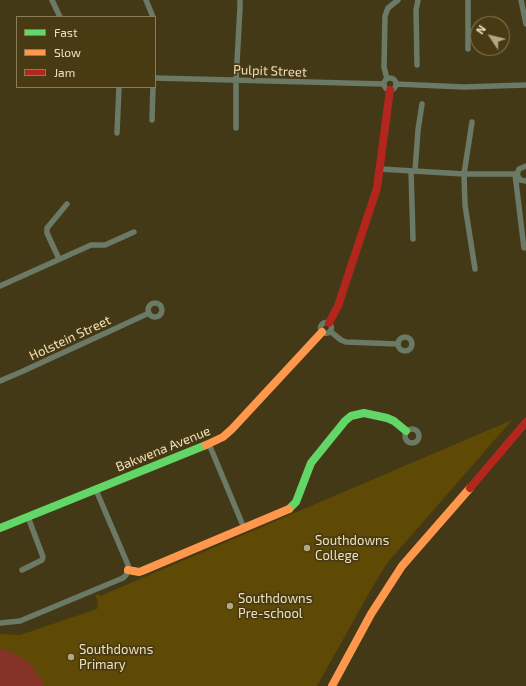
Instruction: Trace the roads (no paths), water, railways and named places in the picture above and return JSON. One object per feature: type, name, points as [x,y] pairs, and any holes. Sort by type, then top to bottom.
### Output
[{"type":"street","points":[[52,0],[60,16]]},
{"type":"street","points":[[146,0],[154,16]]},
{"type":"street","points":[[236,128],[236,81],[240,0]]},
{"type":"street","name":"Bakwena Avenue","points":[[0,528],[223,437],[327,329],[338,306],[377,188],[389,85],[384,63],[385,16],[388,8],[398,0]]},
{"type":"street","points":[[417,65],[416,10],[418,0]]},
{"type":"street","points":[[468,0],[468,49]]},
{"type":"street","points":[[521,0],[526,24]]},
{"type":"street","name":"Pulpit Street","points":[[156,78],[464,87],[526,85]]},
{"type":"street","points":[[117,133],[119,88]]},
{"type":"street","points":[[152,120],[153,88]]},
{"type":"street","points":[[413,238],[413,171],[422,104]]},
{"type":"street","points":[[472,122],[464,174],[465,205],[475,269]]},
{"type":"street","points":[[524,248],[516,174],[520,168],[526,166]]},
{"type":"street","points":[[380,169],[464,174],[516,174]]},
{"type":"street","points":[[516,174],[520,180],[526,181]]},
{"type":"street","points":[[59,260],[47,233],[47,228],[67,204]]},
{"type":"street","points":[[0,286],[91,245],[105,245],[134,232]]},
{"type":"street","name":"Holstein Street","points":[[0,381],[27,370],[149,313]]},
{"type":"street","points":[[327,329],[346,342],[398,344]]},
{"type":"street","points":[[128,570],[139,572],[142,571],[289,509],[293,506],[298,497],[311,463],[351,416],[364,413],[387,418],[394,421],[406,431]]},
{"type":"street","points":[[332,686],[371,614],[402,566],[526,422]]},
{"type":"street","points":[[209,444],[244,528]]},
{"type":"street","points":[[0,623],[20,621],[123,578],[128,570],[128,565],[96,490]]},
{"type":"street","points":[[22,570],[42,560],[43,557],[28,517]]},
{"type":"place","name":"Southdowns College","points":[[307,548]]},
{"type":"place","name":"Southdowns Pre-school","points":[[230,606]]},
{"type":"place","name":"Southdowns Primary","points":[[71,657]]}]
